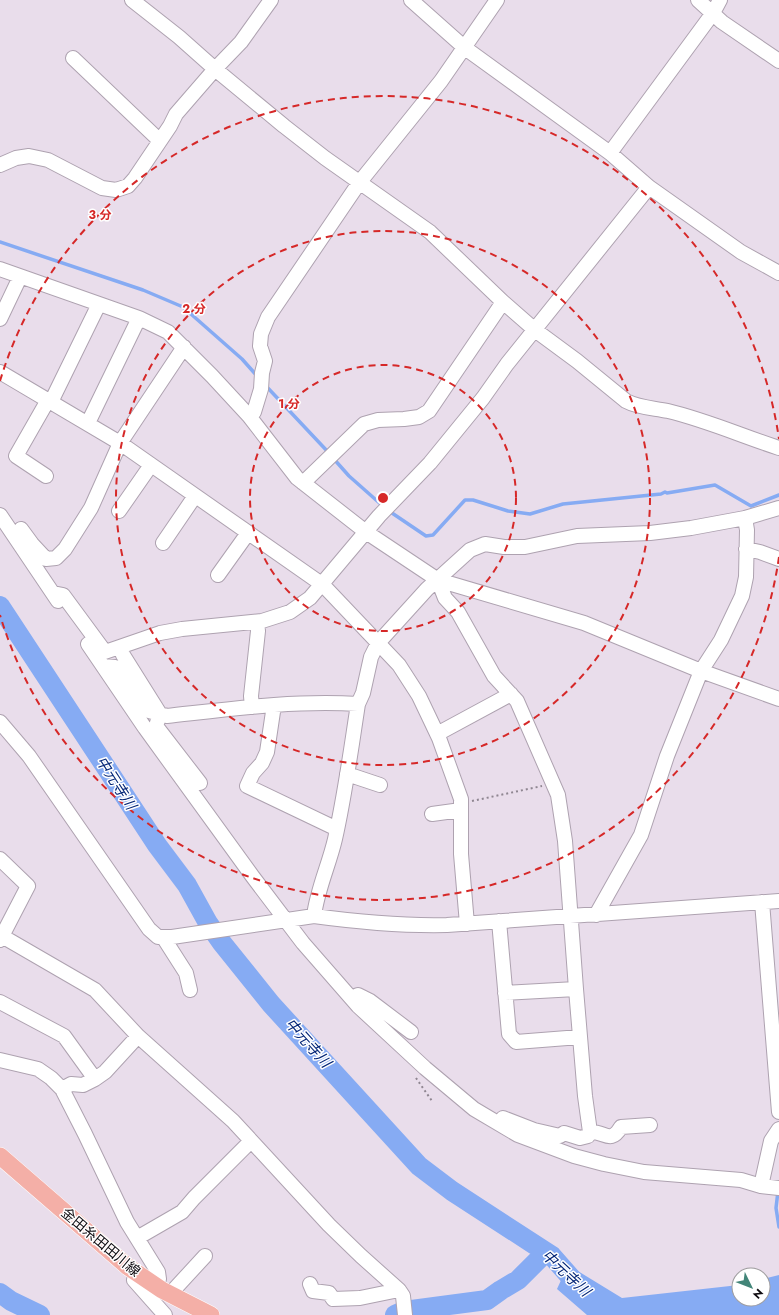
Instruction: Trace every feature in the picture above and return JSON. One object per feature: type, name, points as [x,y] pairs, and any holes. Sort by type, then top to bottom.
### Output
[{"type":"main road","name":"金田糸田田川線","points":[[0,1156],[128,1267],[162,1290],[211,1315]]},
{"type":"street","points":[[132,0],[180,37],[215,70],[301,140],[359,183],[430,232],[503,302],[535,330],[577,361],[626,401],[635,406],[667,411],[718,426],[779,448]]},
{"type":"street","points":[[0,165],[16,158],[29,156],[48,160],[102,188],[116,190],[128,186],[170,126],[176,114],[241,42],[272,0]]},
{"type":"street","points":[[411,0],[465,48],[610,153],[649,187],[741,252],[779,273]]},
{"type":"street","points":[[249,416],[254,412],[261,389],[262,373],[265,361],[260,346],[261,334],[268,317],[359,183],[465,48],[497,0]]},
{"type":"street","points":[[698,0],[722,22],[779,61]]},
{"type":"street","points":[[610,153],[713,13],[720,0]]},
{"type":"street","points":[[73,58],[160,140]]},
{"type":"street","points":[[53,593],[63,595],[105,652],[160,633],[182,629],[257,622],[290,612],[310,598],[323,585],[379,516],[430,463],[483,398],[507,364],[649,187]]},
{"type":"street","points":[[0,269],[139,318],[168,332],[249,416],[297,478],[366,532],[438,580],[584,623],[701,671],[779,699]]},
{"type":"street","points":[[0,319],[20,277]]},
{"type":"street","points":[[303,483],[364,424],[378,420],[419,417],[429,411],[503,302]]},
{"type":"street","points":[[46,476],[16,456],[50,401],[100,304]]},
{"type":"street","points":[[88,423],[139,318]]},
{"type":"street","points":[[2,518],[19,526],[32,544],[46,559],[56,558],[65,549],[91,508],[120,443],[184,348]]},
{"type":"street","points":[[0,372],[120,443],[323,585],[399,665],[419,696],[437,734],[461,799],[461,854],[467,924]]},
{"type":"street","points":[[119,511],[151,465]]},
{"type":"street","points":[[163,543],[195,496]]},
{"type":"street","points":[[314,916],[316,902],[323,882],[341,812],[358,704],[363,693],[371,657],[378,643],[427,589],[470,550],[485,544],[504,547],[526,547],[577,536],[650,533],[691,528],[745,518],[779,508]]},
{"type":"street","points":[[2,518],[150,735],[248,871],[282,921],[358,1006],[439,1080],[474,1109],[518,1135],[574,1156],[644,1172],[741,1180],[762,1186],[779,1188]]},
{"type":"street","points":[[596,915],[641,835],[667,756],[701,671],[721,640],[742,596],[746,577],[747,530],[745,518]]},
{"type":"street","points":[[218,575],[248,533]]},
{"type":"street","points":[[746,549],[779,559]]},
{"type":"street","points":[[438,580],[446,598],[458,612],[494,676],[517,700],[558,795],[565,840],[580,1037],[590,1132],[588,1136],[580,1138],[564,1133],[560,1136]]},
{"type":"street","points":[[252,707],[251,696],[258,631],[257,622]]},
{"type":"street","points":[[120,647],[123,655],[160,714]]},
{"type":"street","points":[[103,666],[115,667],[149,711],[167,716],[274,705],[336,702],[358,704]]},
{"type":"street","points":[[437,734],[511,694]]},
{"type":"street","points":[[274,705],[267,752],[262,763],[253,773],[247,786],[337,829]]},
{"type":"street","points":[[160,714],[156,726],[200,783]]},
{"type":"street","points":[[0,722],[29,756],[149,929],[158,937],[167,937],[314,916],[422,926],[779,901]]},
{"type":"street","points":[[347,774],[380,785]]},
{"type":"street","points":[[432,814],[461,807]]},
{"type":"street","points":[[0,859],[28,886],[1,937],[95,990],[138,1036],[233,1121],[329,1225],[399,1290],[403,1296],[405,1315]]},
{"type":"street","points":[[762,902],[779,1112]]},
{"type":"street","points":[[499,921],[509,1034],[516,1042],[580,1037]]},
{"type":"street","points":[[167,937],[186,973],[190,990]]},
{"type":"street","points":[[505,993],[576,989]]},
{"type":"street","points":[[352,998],[358,995],[411,1032]]},
{"type":"street","points":[[0,1002],[64,1036],[95,1079]]},
{"type":"street","points":[[62,1089],[71,1084],[83,1084],[95,1079],[105,1072],[138,1036]]},
{"type":"street","points":[[0,1060],[38,1069],[51,1078],[62,1089],[127,1222],[158,1272],[162,1290],[205,1256]]},
{"type":"street","points":[[489,1118],[500,1117],[534,1130],[560,1136],[589,1150],[595,1155],[595,1162]]},
{"type":"street","points":[[590,1132],[596,1132],[608,1137],[612,1136],[621,1127],[650,1125]]},
{"type":"street","points":[[762,1186],[771,1140],[779,1129]]},
{"type":"street","points":[[137,1238],[182,1212],[251,1141]]},
{"type":"street","points":[[137,1273],[134,1280],[165,1315]]},
{"type":"street","points":[[310,1284],[313,1291],[329,1293],[333,1299],[360,1298],[399,1290]]},
{"type":"path","points":[[461,807],[553,783]]},
{"type":"water","points":[[568,1265],[622,1298],[731,1286],[731,1307],[771,1307],[771,1277],[779,1275],[779,1315],[587,1315],[557,1289]]},
{"type":"waterway","points":[[0,242],[143,290],[183,307],[242,359],[258,377]]},
{"type":"waterway","points":[[266,386],[329,453]]},
{"type":"waterway","points":[[333,458],[349,476],[384,507]]},
{"type":"waterway","points":[[389,511],[426,536],[433,535],[465,500],[473,500],[508,511],[530,514],[563,504],[661,494],[665,492],[667,493],[715,485],[751,506],[779,495]]},
{"type":"waterway","name":"中元寺川","points":[[0,606],[157,845],[187,885],[208,923],[222,943],[271,1004],[419,1166],[452,1191],[552,1256],[583,1290]]},
{"type":"waterway","points":[[778,1191],[776,1208],[779,1227]]},
{"type":"waterway","points":[[395,1315],[404,1311],[487,1300],[518,1280],[546,1252]]},
{"type":"waterway","points":[[0,1293],[11,1301],[40,1315]]}]
